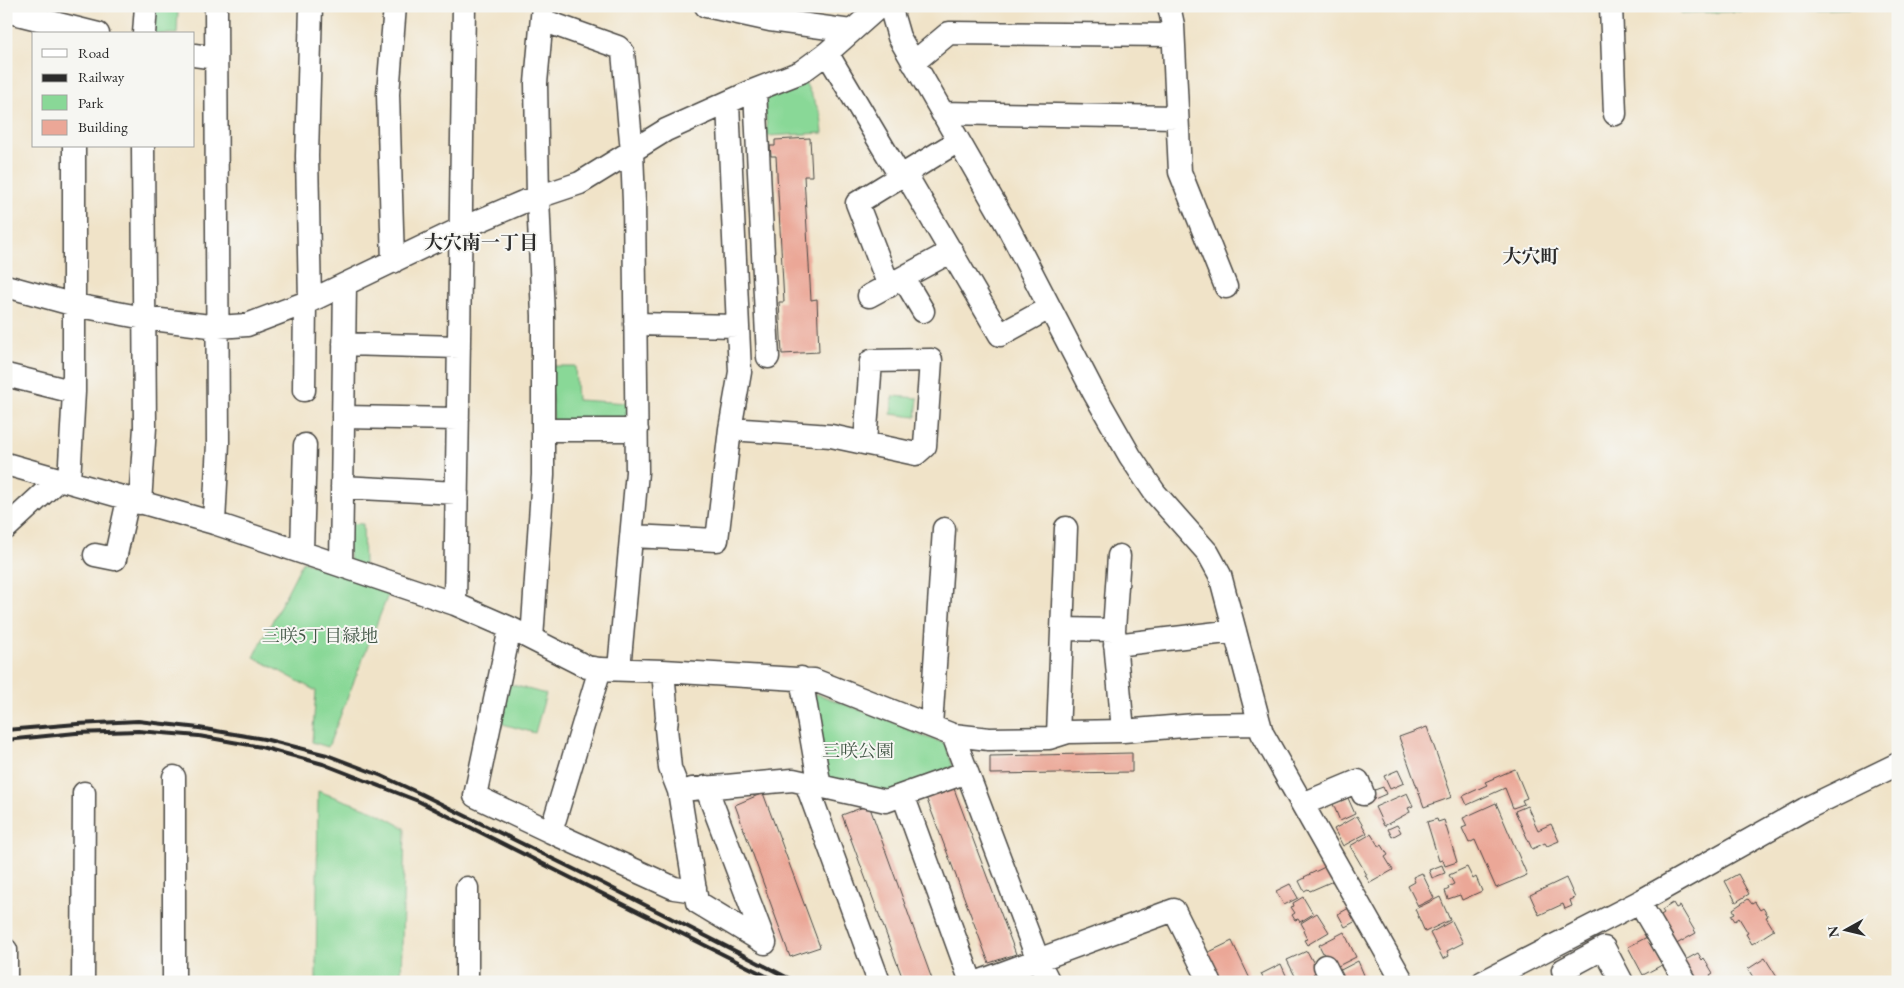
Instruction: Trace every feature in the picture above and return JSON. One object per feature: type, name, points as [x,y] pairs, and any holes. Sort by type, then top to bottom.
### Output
[{"type":"street","points":[[144,32],[146,6]]},
{"type":"street","points":[[214,523],[218,443],[216,6]]},
{"type":"street","points":[[304,390],[308,302],[307,156],[311,6]]},
{"type":"street","points":[[393,262],[388,94],[395,6]]},
{"type":"street","points":[[455,604],[464,6]]},
{"type":"street","points":[[706,6],[770,20],[851,31]]},
{"type":"street","points":[[6,286],[74,305],[144,318],[218,327],[247,325],[308,302],[460,229],[580,182],[666,130],[755,90],[801,72],[827,53],[880,6]]},
{"type":"street","points":[[890,6],[899,37],[1008,227],[1049,308],[1130,456],[1155,493],[1208,553],[1220,575],[1262,733],[1350,885],[1403,982]]},
{"type":"street","points":[[1169,6],[1173,34],[1180,172],[1226,287]]},
{"type":"street","points":[[1611,6],[1615,114]]},
{"type":"street","points":[[6,11],[74,30]]},
{"type":"street","points":[[532,639],[544,475],[543,316],[536,83],[542,13],[618,47],[623,52],[632,152],[638,472],[632,536],[610,669],[551,832]]},
{"type":"street","points":[[914,63],[949,33],[1173,34]]},
{"type":"street","points":[[827,53],[902,175],[952,251],[1000,335],[1049,308]]},
{"type":"street","points":[[195,55],[216,58]]},
{"type":"street","points":[[755,90],[768,357]]},
{"type":"street","points":[[632,536],[717,540],[730,430],[740,372],[728,103]]},
{"type":"street","points":[[942,113],[1177,117]]},
{"type":"street","points":[[923,311],[887,287],[857,203],[958,141]]},
{"type":"street","points":[[6,528],[64,480],[74,392],[74,148]]},
{"type":"street","points":[[96,555],[115,559],[134,501],[145,427],[143,148]]},
{"type":"street","points":[[887,287],[952,251]]},
{"type":"street","points":[[341,565],[345,285]]},
{"type":"street","points":[[635,324],[738,326]]},
{"type":"street","points":[[344,344],[459,347]]},
{"type":"street","points":[[730,430],[831,436],[916,454],[925,446],[931,360],[871,361],[865,443]]},
{"type":"street","points":[[6,375],[74,392]]},
{"type":"street","points":[[343,417],[458,419]]},
{"type":"street","points":[[544,430],[637,430]]},
{"type":"street","points":[[302,551],[305,446]]},
{"type":"street","points":[[6,464],[214,523],[455,604],[510,628],[587,667],[814,680],[953,735],[989,739],[1049,738],[1068,732],[1123,731],[1195,725],[1259,724]]},
{"type":"street","points":[[342,487],[457,493]]},
{"type":"street","points":[[1058,735],[1066,528]]},
{"type":"street","points":[[931,726],[944,529]]},
{"type":"street","points":[[1119,556],[1114,637],[1123,731]]},
{"type":"street","points":[[510,628],[475,796],[674,888],[688,890],[765,943],[706,787]]},
{"type":"street","points":[[1063,629],[1114,637],[1235,632]]},
{"type":"street","points":[[663,671],[670,768],[679,792],[696,895]]},
{"type":"street","points":[[800,678],[813,785],[879,982]]},
{"type":"street","points":[[953,735],[1038,960],[1049,982]]},
{"type":"street","points":[[1483,982],[1638,902],[1805,808],[1898,764]]},
{"type":"street","points":[[679,792],[706,787],[793,780],[886,801],[968,772]]},
{"type":"street","points":[[174,777],[174,982]]},
{"type":"street","points":[[1303,804],[1358,781],[1363,794]]},
{"type":"street","points":[[83,982],[84,793]]},
{"type":"street","points":[[903,795],[971,982]]},
{"type":"street","points":[[467,888],[467,982]]},
{"type":"street","points":[[1638,902],[1686,982]]},
{"type":"street","points":[[978,982],[1174,910],[1210,982]]},
{"type":"street","points":[[1569,982],[1563,970],[1604,948],[1622,982]]},
{"type":"street","points":[[6,950],[6,982]]},
{"type":"green space","points":[[1681,6],[1898,6],[1898,7],[1681,13]]},
{"type":"green space","points":[[150,9],[178,11],[177,32],[149,32]]},
{"type":"green space","points":[[805,82],[821,115],[823,133],[767,136],[765,104],[769,94]]},
{"type":"green space","points":[[549,366],[575,366],[577,400],[629,403],[629,420],[554,427]]},
{"type":"green space","points":[[893,396],[918,398],[916,417],[891,414]]},
{"type":"green space","points":[[345,523],[363,524],[364,565],[350,562]]},
{"type":"green space","name":"三咲5丁目緑地","points":[[303,561],[390,590],[328,747],[312,742],[316,691],[254,657]]},
{"type":"green space","points":[[509,684],[546,694],[535,733],[499,723]]},
{"type":"green space","name":"三咲公園","points":[[814,693],[893,722],[919,735],[945,743],[953,767],[888,795],[824,783]]},
{"type":"green space","points":[[318,791],[374,811],[405,828],[401,982],[316,982]]},
{"type":"building","points":[[810,138],[812,176],[804,176],[811,300],[817,299],[819,352],[782,354],[779,302],[784,302],[776,156],[771,156],[770,146],[775,146],[775,140]]},
{"type":"building","points":[[1427,727],[1452,797],[1424,807],[1399,737]]},
{"type":"building","points":[[1132,753],[1132,772],[990,774],[990,756]]},
{"type":"building","points":[[1515,769],[1527,798],[1522,800],[1524,804],[1513,808],[1505,788],[1467,805],[1463,796],[1487,785],[1485,782]]},
{"type":"building","points":[[1398,770],[1404,783],[1390,789],[1384,776]]},
{"type":"building","points":[[953,786],[1016,954],[989,963],[926,797]]},
{"type":"building","points":[[1383,787],[1386,794],[1372,800],[1369,792]]},
{"type":"building","points":[[763,793],[820,947],[790,957],[735,805]]},
{"type":"building","points":[[1407,793],[1413,806],[1408,808],[1410,812],[1384,826],[1375,807]]},
{"type":"building","points":[[1348,798],[1355,814],[1340,821],[1333,804]]},
{"type":"building","points":[[1496,803],[1527,875],[1496,888],[1475,840],[1469,843],[1462,828],[1467,826],[1463,818]]},
{"type":"building","points":[[869,805],[933,982],[904,982],[842,815]]},
{"type":"building","points":[[1527,806],[1538,830],[1551,824],[1559,841],[1547,846],[1545,843],[1532,849],[1515,811]]},
{"type":"building","points":[[1357,816],[1367,833],[1343,846],[1334,829]]},
{"type":"building","points":[[1437,819],[1438,822],[1444,820],[1457,862],[1445,866],[1443,860],[1439,861],[1427,822]]},
{"type":"building","points":[[1397,825],[1401,832],[1392,837],[1388,829]]},
{"type":"building","points":[[1371,834],[1379,847],[1382,845],[1388,855],[1385,857],[1393,870],[1370,883],[1350,846]]},
{"type":"building","points":[[1442,865],[1445,873],[1432,878],[1429,870]]},
{"type":"building","points":[[1327,866],[1333,881],[1310,891],[1308,889],[1304,891],[1299,881]]},
{"type":"building","points":[[1467,867],[1473,879],[1476,877],[1482,891],[1462,900],[1460,895],[1448,899],[1445,891],[1454,884],[1449,875]]},
{"type":"building","points":[[1422,873],[1434,898],[1418,906],[1408,886],[1415,882],[1413,877]]},
{"type":"building","points":[[1738,874],[1749,894],[1736,902],[1725,881]]},
{"type":"building","points":[[1566,878],[1575,898],[1570,900],[1572,906],[1565,909],[1563,904],[1539,915],[1530,895]]},
{"type":"building","points":[[1290,884],[1298,898],[1284,905],[1276,891]]},
{"type":"building","points":[[1303,897],[1313,914],[1300,922],[1298,919],[1295,920],[1292,915],[1295,913],[1291,907],[1294,906],[1293,903]]},
{"type":"building","points":[[1440,897],[1450,920],[1425,932],[1415,909]]},
{"type":"building","points":[[1748,899],[1752,904],[1755,902],[1760,910],[1763,908],[1774,930],[1752,944],[1739,918],[1735,921],[1731,915],[1735,913],[1733,909]]},
{"type":"building","points":[[1673,903],[1676,908],[1680,906],[1696,933],[1673,946],[1656,918],[1664,913],[1662,910]]},
{"type":"building","points":[[1349,908],[1356,921],[1345,927],[1338,914]]},
{"type":"building","points":[[1317,913],[1329,932],[1307,945],[1304,940],[1307,939],[1303,931],[1305,930],[1301,923]]},
{"type":"building","points":[[1452,921],[1463,943],[1447,951],[1449,956],[1443,959],[1430,933]]},
{"type":"building","points":[[1344,932],[1356,957],[1334,968],[1326,959],[1319,945]]},
{"type":"building","points":[[1647,937],[1662,965],[1643,975],[1628,947]]},
{"type":"building","points":[[1232,941],[1251,981],[1218,982],[1205,954]]},
{"type":"building","points":[[1307,951],[1318,971],[1313,974],[1314,977],[1305,982],[1298,982],[1287,960]]},
{"type":"building","points":[[1698,953],[1702,960],[1704,958],[1713,973],[1710,975],[1711,977],[1703,982],[1691,982],[1680,963]]},
{"type":"building","points":[[1765,958],[1780,982],[1756,982],[1748,969]]},
{"type":"building","points":[[1358,961],[1364,975],[1350,982],[1339,982],[1335,973]]},
{"type":"building","points":[[1281,964],[1289,982],[1265,982],[1261,974]]},
{"type":"railway","points":[[6,730],[138,721],[199,728],[264,739],[327,755],[382,776],[421,794],[600,882],[796,982]]},
{"type":"railway","points":[[6,740],[76,733],[138,731],[199,736],[261,747],[323,764],[418,801],[778,982]]},
{"type":"district","name":"大穴南一丁目","points":[[481,242]]},
{"type":"district","name":"大穴町","points":[[1531,256]]}]
